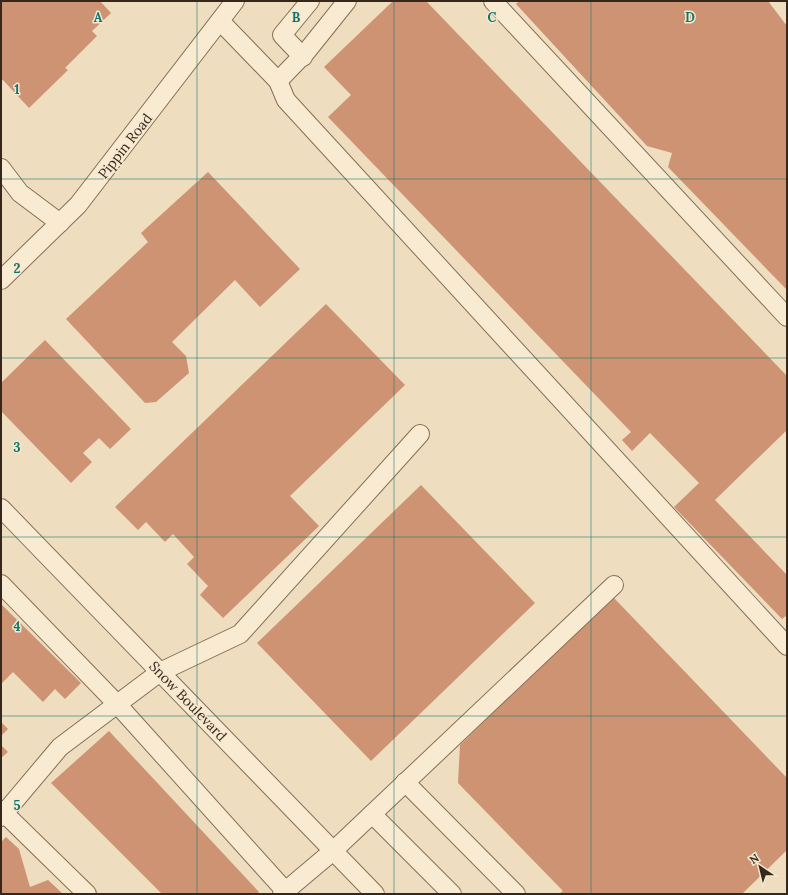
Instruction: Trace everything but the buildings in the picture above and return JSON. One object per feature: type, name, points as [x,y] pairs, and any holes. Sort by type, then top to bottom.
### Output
[{"type":"street","name":"Pippin Road","points":[[1,280],[78,205],[236,1]]},
{"type":"street","points":[[303,57],[282,35],[310,1]]},
{"type":"street","points":[[278,81],[303,57],[346,1]]},
{"type":"street","points":[[493,1],[787,317]]},
{"type":"street","points":[[220,21],[278,81],[286,100],[787,646]]},
{"type":"street","points":[[1,168],[20,193],[60,223]]},
{"type":"street","points":[[87,894],[2,814],[60,747],[160,672],[240,634],[420,434]]},
{"type":"street","name":"Snow Boulevard","points":[[1,508],[375,894]]},
{"type":"street","points":[[1,584],[117,704],[285,893],[333,851],[614,585]]},
{"type":"street","points":[[405,782],[516,894]]},
{"type":"street","points":[[372,814],[452,894]]}]
